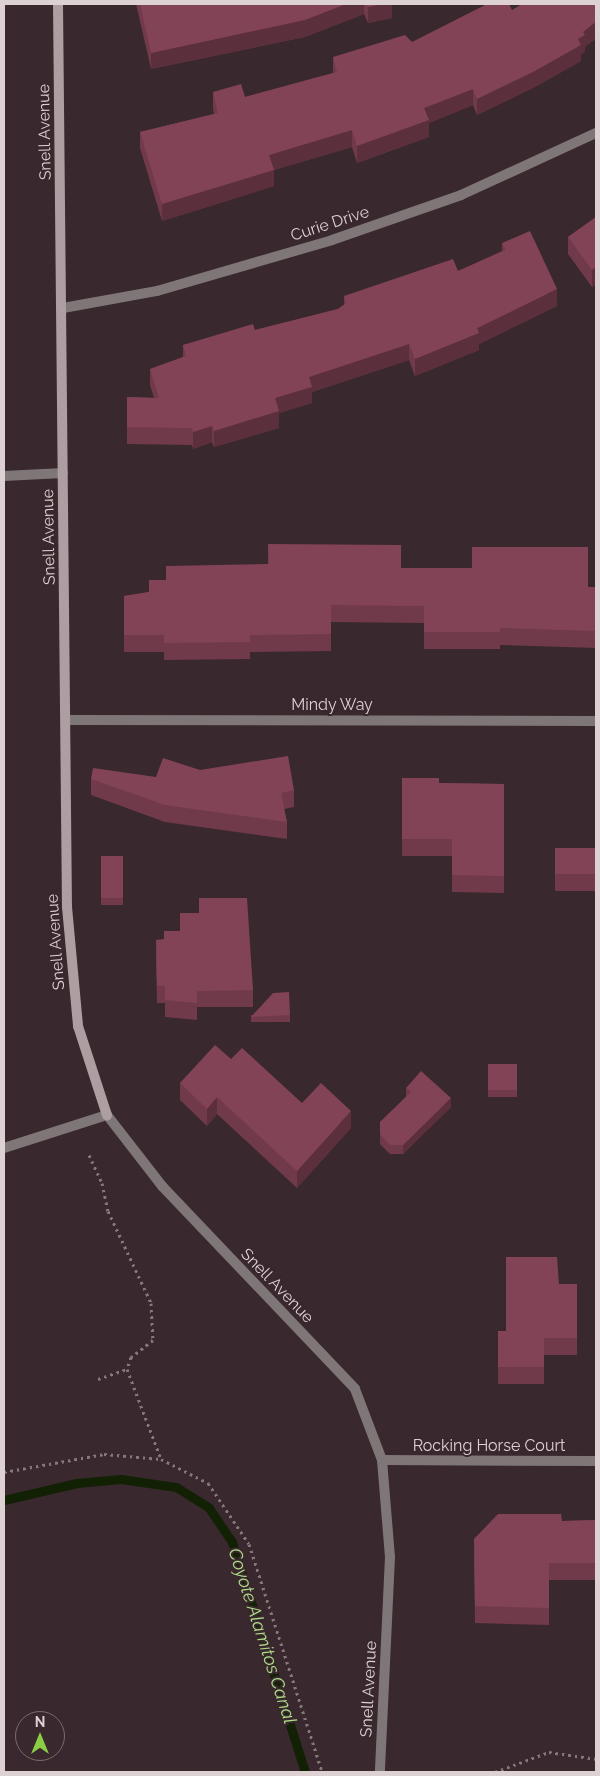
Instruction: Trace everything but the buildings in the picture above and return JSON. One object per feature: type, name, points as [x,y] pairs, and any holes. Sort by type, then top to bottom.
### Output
[{"type":"street","name":"Snell Avenue","points":[[58,4],[63,308],[63,473],[72,976],[78,1026],[107,1115],[162,1186],[355,1389],[382,1460],[390,1557],[380,1772]]},
{"type":"street","name":"Curie Drive","points":[[63,308],[157,291],[332,240],[461,194],[596,133]]},
{"type":"street","points":[[4,476],[63,473]]},
{"type":"street","name":"Mindy Way","points":[[67,720],[596,721]]},
{"type":"street","points":[[4,1148],[107,1115]]},
{"type":"street","name":"Rocking Horse Court","points":[[382,1460],[596,1461]]},
{"type":"path","points":[[89,1155],[102,1182],[108,1210],[151,1303],[153,1340],[131,1357],[127,1370],[161,1459]]},
{"type":"path","points":[[98,1379],[127,1370]]},
{"type":"path","points":[[4,1472],[104,1454],[161,1459],[208,1482],[249,1544],[322,1772]]},
{"type":"path","points":[[495,1772],[549,1752],[596,1759]]},
{"type":"waterway","name":"Coyote Alamitos Canal","points":[[4,1500],[77,1483],[121,1479],[176,1487],[209,1508],[232,1542],[305,1772]]}]
